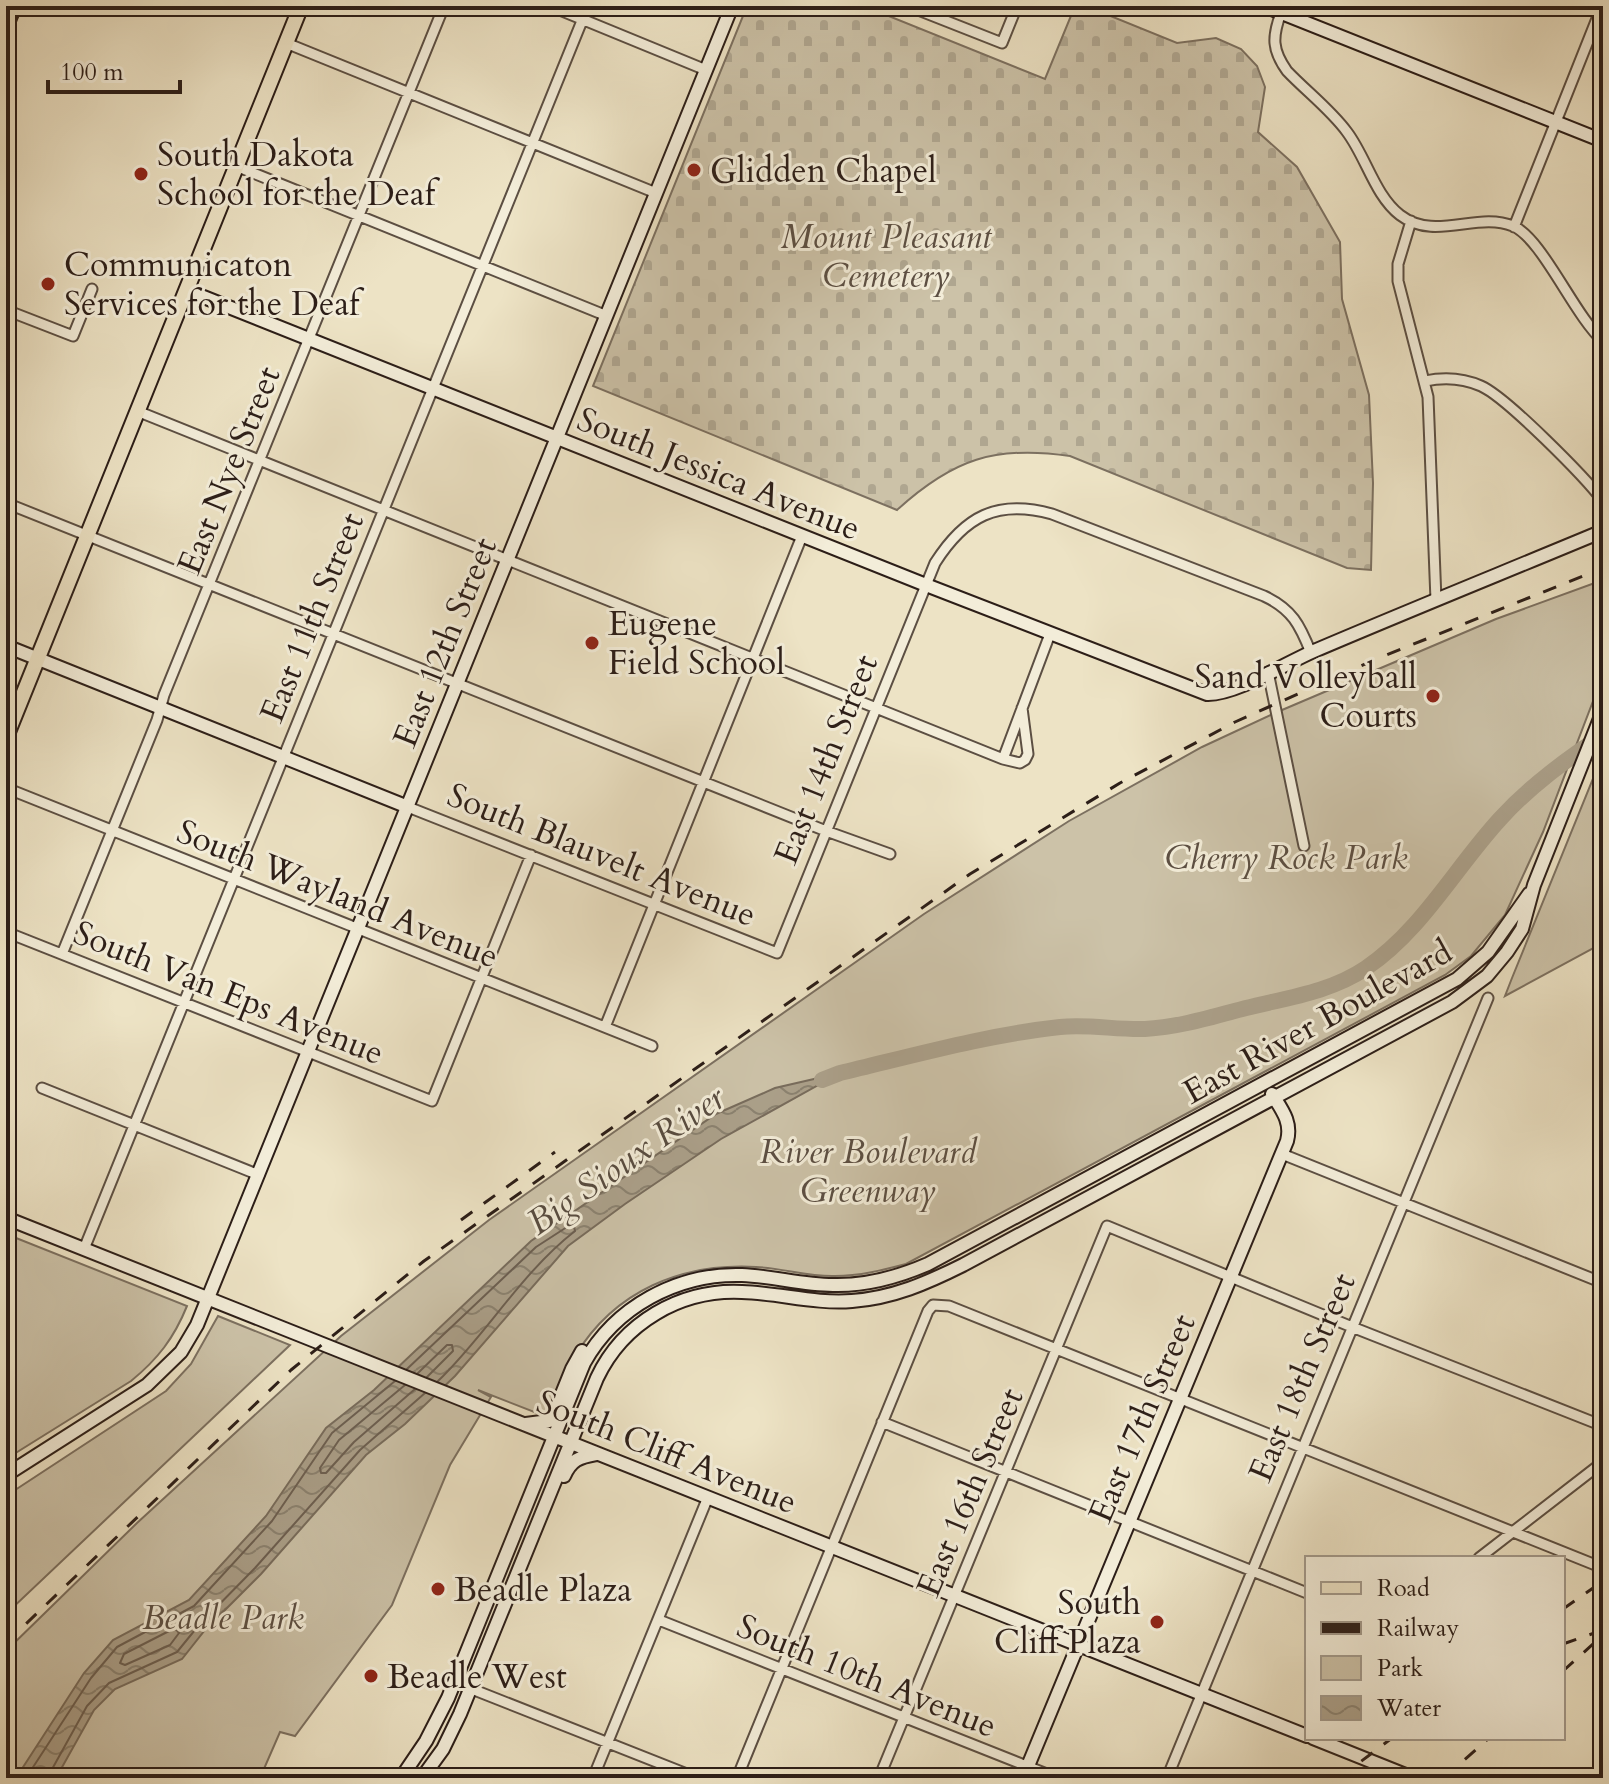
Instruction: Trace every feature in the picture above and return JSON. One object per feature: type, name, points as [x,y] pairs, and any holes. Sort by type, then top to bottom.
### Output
[{"type":"main road","points":[[6,28],[15,6]]},
{"type":"main road","points":[[6,737],[301,6]]},
{"type":"main road","name":"East 12th Street","points":[[6,1475],[133,1395],[160,1374],[190,1339],[310,1052],[732,6]]},
{"type":"main road","points":[[1264,6],[1603,141]]},
{"type":"main road","name":"South Jessica Avenue","points":[[186,290],[1195,691],[1215,694],[1268,672]]},
{"type":"main road","points":[[1268,672],[1603,531]]},
{"type":"main road","name":"South Blauvelt Avenue","points":[[6,646],[408,807]]},
{"type":"main road","points":[[1534,885],[1603,711]]},
{"type":"main road","name":"East River Boulevard","points":[[554,1436],[578,1375],[596,1344],[613,1324],[659,1292],[708,1277],[743,1275],[835,1285],[874,1282],[908,1273],[1468,971],[1497,942],[1534,885]]},
{"type":"main road","name":"East River Boulevard","points":[[570,1442],[610,1355],[627,1334],[666,1307],[695,1296],[727,1291],[834,1302],[877,1298],[914,1288],[963,1265],[1452,1002],[1497,965],[1516,941],[1529,911],[1534,885]]},
{"type":"main road","name":"East 17th Street","points":[[1026,1772],[1282,1154],[1289,1126],[1265,1083]]},
{"type":"main road","name":"South Cliff Avenue","points":[[6,1218],[1305,1735]]},
{"type":"main road","points":[[422,1778],[447,1741],[471,1688],[570,1442],[565,1433],[567,1420],[588,1371],[610,1336],[613,1324]]},
{"type":"main road","points":[[523,1424],[549,1421],[584,1348],[596,1344]]},
{"type":"main road","points":[[527,1549],[527,1527],[555,1460],[557,1447],[554,1436]]},
{"type":"main road","points":[[401,1778],[431,1732],[454,1682],[554,1436]]},
{"type":"main road","points":[[527,1549],[540,1534],[571,1463],[579,1457],[599,1454]]},
{"type":"main road","points":[[1318,1740],[1413,1778]]},
{"type":"street","name":"East Nye Street","points":[[62,954],[444,6]]},
{"type":"street","points":[[550,6],[706,70]]},
{"type":"street","name":"East 11th Street","points":[[84,1249],[588,6]]},
{"type":"street","points":[[908,6],[1002,43],[1017,6]]},
{"type":"street","points":[[1514,227],[1602,6]]},
{"type":"street","points":[[1281,13],[1273,37],[1279,60],[1347,131],[1399,215],[1425,226],[1449,227],[1496,221],[1514,227],[1534,244],[1588,328],[1603,341]]},
{"type":"street","points":[[286,43],[656,193]]},
{"type":"street","points":[[236,166],[607,316]]},
{"type":"street","points":[[1411,221],[1398,264],[1398,281],[1425,381],[1433,484],[1436,600]]},
{"type":"street","points":[[6,310],[73,336],[92,289]]},
{"type":"street","points":[[1425,381],[1440,378],[1460,380],[1480,385],[1498,396],[1603,501]]},
{"type":"street","points":[[137,411],[875,708],[1020,763],[1028,754],[1022,708]]},
{"type":"street","points":[[6,503],[890,854]]},
{"type":"street","name":"East 14th Street","points":[[777,953],[935,563],[949,541],[971,521],[996,511],[1019,508],[1037,510],[1280,604],[1299,623],[1311,653]]},
{"type":"street","points":[[605,1027],[802,536]]},
{"type":"street","points":[[1003,759],[1050,634]]},
{"type":"street","points":[[1268,672],[1304,846]]},
{"type":"street","name":"South Wayland Avenue","points":[[6,788],[652,1046]]},
{"type":"street","name":"South Blauvelt Avenue","points":[[408,807],[777,953]]},
{"type":"street","points":[[482,978],[531,855]]},
{"type":"street","name":"South Van Eps Avenue","points":[[6,932],[432,1101],[482,978]]},
{"type":"street","name":"East 18th Street","points":[[1167,1778],[1250,1570],[1488,998]]},
{"type":"street","points":[[42,1088],[259,1175]]},
{"type":"street","points":[[1282,1154],[1603,1283]]},
{"type":"street","name":"East 16th Street","points":[[879,1778],[1107,1226],[1231,1277]]},
{"type":"street","points":[[1231,1277],[1603,1426]]},
{"type":"street","points":[[737,1778],[933,1305],[949,1306],[1603,1568]]},
{"type":"street","points":[[882,1422],[1305,1592]]},
{"type":"street","points":[[1482,1556],[1603,1462]]},
{"type":"street","points":[[593,1778],[708,1497]]},
{"type":"street","name":"South 10th Avenue","points":[[659,1620],[903,1717],[1026,1772],[1057,1778]]},
{"type":"street","points":[[454,1682],[697,1778]]},
{"type":"street","points":[[1599,1778],[1603,1768]]},
{"type":"green space","name":"Mount Pleasant Cemetery","points":[[747,6],[864,6],[1045,79],[1075,6],[1086,6],[1177,43],[1216,38],[1241,49],[1257,66],[1265,87],[1258,132],[1297,167],[1340,242],[1342,299],[1369,395],[1373,483],[1371,570],[1347,568],[1070,456],[1019,453],[976,460],[937,478],[897,510],[593,386]]},
{"type":"green space","points":[[1603,580],[1603,675],[1543,832],[1505,915],[1471,956],[1445,975],[906,1264],[844,1276],[729,1267],[677,1276],[630,1298],[591,1333],[567,1370],[547,1417],[478,1390],[491,1397],[450,1465],[392,1605],[295,1736],[280,1732],[260,1778],[6,1778],[6,1651],[137,1523],[341,1336],[489,1220],[924,914],[1069,821],[1202,747],[1275,713],[1496,619]]},
{"type":"green space","points":[[1603,754],[1603,943],[1505,996],[1512,978]]},
{"type":"green space","points":[[6,1234],[187,1306],[164,1347],[131,1381],[6,1459]]},
{"type":"green space","points":[[218,1316],[290,1345],[6,1614],[6,1496],[166,1391],[191,1364]]},
{"type":"water","points":[[840,1073],[721,1139],[568,1246],[455,1376],[405,1424],[366,1455],[182,1659],[115,1689],[94,1710],[56,1778],[16,1778],[84,1673],[113,1640],[189,1600],[266,1516],[326,1428],[374,1390],[531,1241],[716,1114],[775,1088]]},
{"type":"waterway","name":"Big Sioux River","points":[[822,1080],[922,1053],[1032,1031],[1071,1026],[1145,1029],[1183,1024],[1338,983],[1386,953],[1421,917],[1512,807],[1549,774],[1603,735]]},
{"type":"railway","points":[[6,1643],[291,1370],[424,1261],[970,874],[1120,783],[1235,722],[1374,660],[1603,568]]},
{"type":"railway","points":[[461,1220],[555,1152]]},
{"type":"railway","points":[[1565,1608],[1603,1581]]},
{"type":"railway","points":[[1565,1643],[1603,1630]]},
{"type":"railway","points":[[1565,1669],[1603,1635]]},
{"type":"railway","points":[[1339,1778],[1389,1740]]},
{"type":"railway","points":[[1444,1778],[1487,1740]]},
{"type":"place","name":"Glidden Chapel","points":[[694,170]]},
{"type":"place","name":"South Dakota School for the Deaf","points":[[141,174]]},
{"type":"place","name":"Communicaton Services for the Deaf","points":[[48,284]]},
{"type":"place","name":"Eugene Field School","points":[[592,643]]},
{"type":"place","name":"Sand Volleyball Courts","points":[[1433,696]]},
{"type":"place","name":"Beadle Plaza","points":[[438,1589]]},
{"type":"place","name":"South Cliff Plaza","points":[[1157,1622]]},
{"type":"place","name":"Beadle West","points":[[371,1676]]},
{"type":"park label","name":"Cherry Rock Park","points":[[1286,857]]},
{"type":"park label","name":"River Boulevard Greenway","points":[[868,1170]]},
{"type":"park label","name":"Beadle Park","points":[[223,1617]]}]
